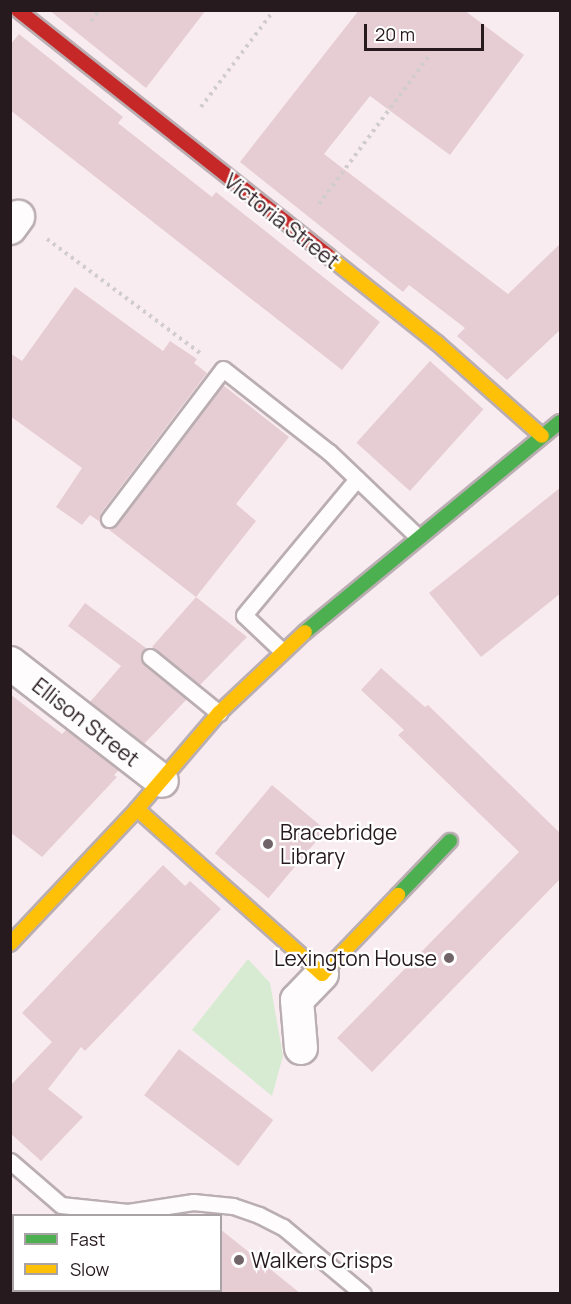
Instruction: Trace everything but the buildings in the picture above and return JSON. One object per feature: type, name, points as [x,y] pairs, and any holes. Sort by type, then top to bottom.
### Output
[{"type":"street","name":"Victoria Street","points":[[18,10],[437,343],[542,436]]},
{"type":"street","points":[[10,944],[137,809],[219,713],[282,651],[417,536],[561,422]]},
{"type":"street","name":"Ellison Street","points":[[10,663],[162,781]]},
{"type":"street","points":[[137,809],[322,974]]},
{"type":"street","points":[[301,1048],[297,1000],[450,841]]},
{"type":"lane","points":[[109,519],[223,369],[329,452],[417,536]]},
{"type":"lane","points":[[282,651],[244,615],[357,479]]},
{"type":"lane","points":[[150,657],[219,713]]},
{"type":"lane","points":[[10,1161],[61,1205],[128,1212],[193,1202],[233,1206],[259,1215],[283,1227],[363,1293]]},
{"type":"path","points":[[177,138],[274,10]]},
{"type":"path","points":[[297,234],[430,53]]},
{"type":"path","points":[[14,223],[223,369]]},
{"type":"green space","points":[[248,959],[270,983],[283,1056],[272,1096],[192,1030]]},
{"type":"traffic: fast","points":[[305,632],[560,422]]},
{"type":"traffic: fast","points":[[398,895],[450,841]]},
{"type":"traffic: slow","points":[[328,256],[437,343],[542,436]]},
{"type":"traffic: slow","points":[[10,944],[137,809],[219,713],[305,632]]},
{"type":"traffic: slow","points":[[137,809],[322,974],[398,895]]},
{"type":"traffic: jam","points":[[18,10],[328,256]]},
{"type":"place","name":"Bracebridge Library","points":[[268,844]]},
{"type":"place","name":"Lexington House","points":[[449,958]]},
{"type":"place","name":"Walkers Crisps","points":[[239,1260]]}]
